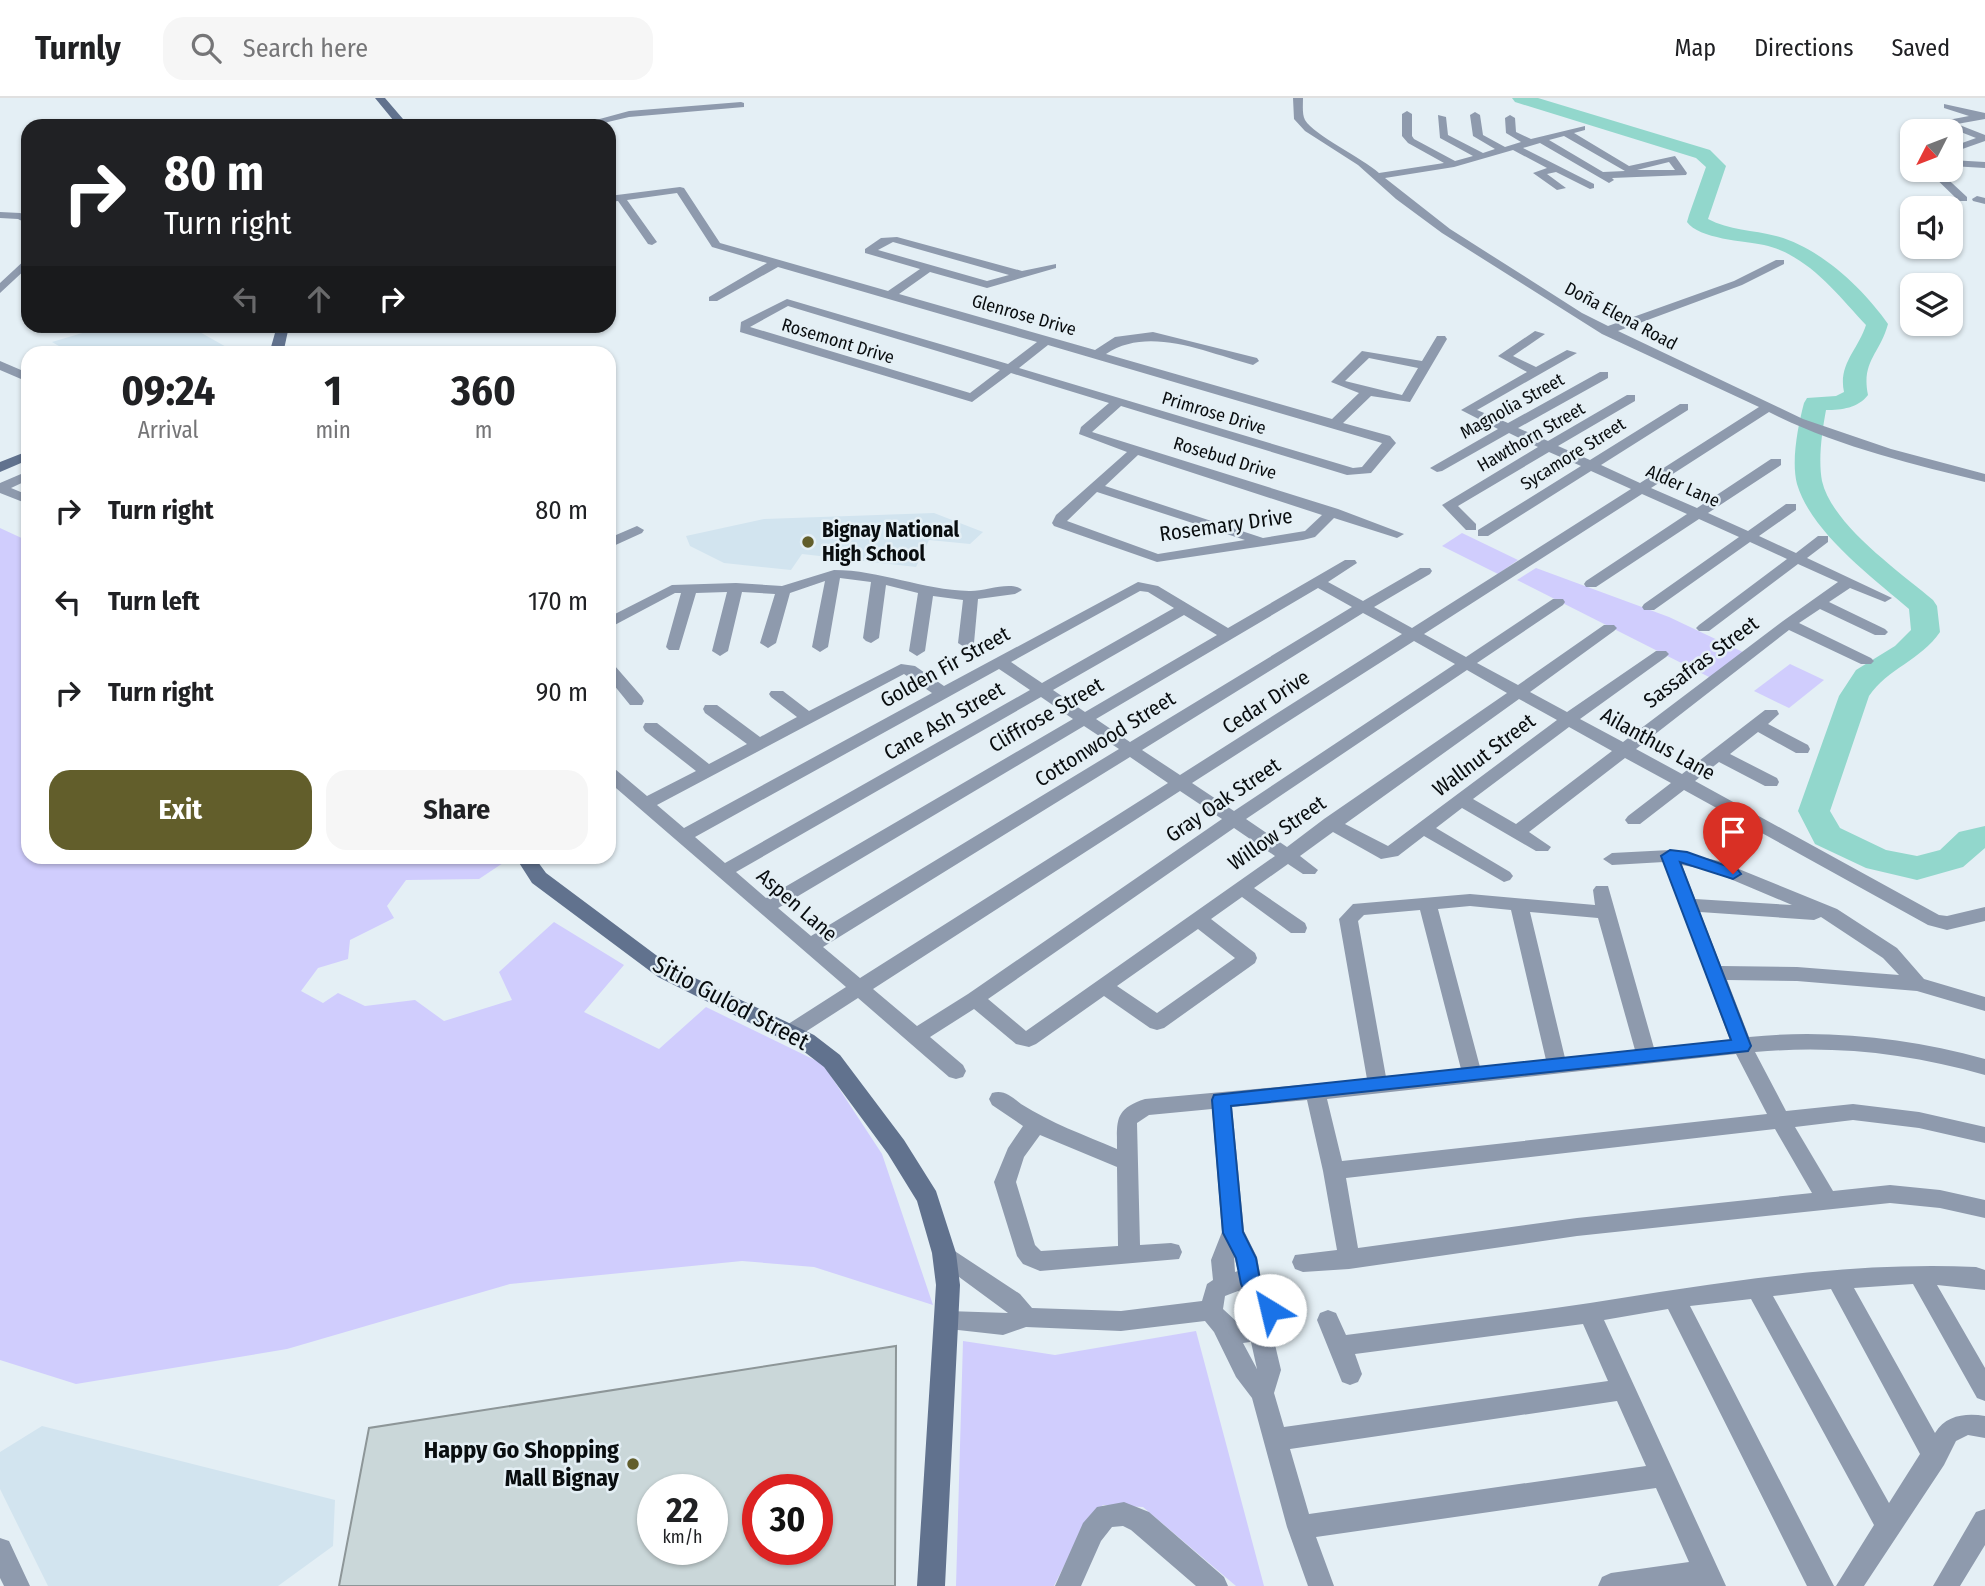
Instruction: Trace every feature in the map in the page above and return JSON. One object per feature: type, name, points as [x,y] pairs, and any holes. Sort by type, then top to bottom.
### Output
[{"type":"main road","points":[[380,98],[398,119]]},
{"type":"main road","points":[[0,468],[21,459]]},
{"type":"main road","name":"Sitio Gulod Street","points":[[528,864],[539,878],[665,972],[806,1041],[832,1061],[896,1147],[928,1198],[944,1253],[948,1284],[932,1586]]},
{"type":"street","points":[[649,112],[650,102],[696,98]]},
{"type":"street","name":"Doña Elena Road","points":[[1298,98],[1299,119],[1303,124],[1352,156],[1446,231],[1606,331],[1735,390],[1767,408],[1833,436],[1985,478]]},
{"type":"street","points":[[603,119],[649,112],[741,105]]},
{"type":"street","points":[[1407,114],[1407,136],[1411,141],[1454,164]]},
{"type":"street","points":[[1475,114],[1478,136],[1590,186]]},
{"type":"street","points":[[1441,117],[1443,136],[1483,157]]},
{"type":"street","points":[[1965,119],[1984,117]]},
{"type":"street","points":[[1964,120],[1984,117]]},
{"type":"street","points":[[1510,118],[1511,133],[1530,143]]},
{"type":"street","points":[[1965,119],[1985,138]]},
{"type":"street","points":[[1377,176],[1454,164],[1582,128]]},
{"type":"street","points":[[1964,131],[1985,138]]},
{"type":"street","points":[[1566,133],[1633,172],[1601,175]]},
{"type":"street","points":[[1964,144],[1985,138]]},
{"type":"street","points":[[1542,140],[1615,184]]},
{"type":"street","points":[[1964,141],[1968,142]]},
{"type":"street","points":[[1964,151],[1985,156]]},
{"type":"street","points":[[1964,164],[1985,165]]},
{"type":"street","points":[[1557,169],[1538,174],[1561,188]]},
{"type":"street","points":[[1944,182],[1959,196]]},
{"type":"street","name":"Glenrose Drive","points":[[616,198],[680,190],[713,243],[1385,439]]},
{"type":"street","points":[[616,199],[652,242]]},
{"type":"street","points":[[0,215],[21,217]]},
{"type":"street","points":[[1023,275],[893,239],[885,240],[869,251],[987,285],[1023,275],[1052,266]]},
{"type":"street","points":[[713,299],[778,262]]},
{"type":"street","points":[[1606,331],[1738,283],[1780,262]]},
{"type":"street","points":[[0,290],[21,268]]},
{"type":"street","points":[[890,295],[927,269]]},
{"type":"street","name":"Primrose Drive","points":[[787,302],[1352,472],[1367,470],[1390,443],[1385,439]]},
{"type":"street","name":"Rosemont Drive","points":[[787,302],[745,325],[744,329],[972,398],[1011,370]]},
{"type":"street","points":[[1539,334],[1504,356],[1537,372],[1571,353]]},
{"type":"street","points":[[1096,355],[1119,340],[1153,336],[1253,360]]},
{"type":"street","points":[[1424,365],[1366,354],[1338,383],[1406,399],[1441,339]]},
{"type":"street","points":[[1011,370],[1047,340]]},
{"type":"street","points":[[0,365],[21,375]]},
{"type":"street","name":"Alder Lane","points":[[1537,372],[1467,409],[1885,598]]},
{"type":"street","name":"Magnolia Street","points":[[1437,468],[1604,375]]},
{"type":"street","points":[[1334,424],[1368,392]]},
{"type":"street","name":"Hawthorn Street","points":[[1449,505],[1631,398]]},
{"type":"street","name":"Rosebud Drive","points":[[1118,402],[1086,430],[1085,434],[1396,534]]},
{"type":"street","name":"Sycamore Street","points":[[1449,505],[1477,530],[1591,466],[1684,407]]},
{"type":"street","name":"Cedar Drive","points":[[789,1034],[1767,408]]},
{"type":"street","name":"Rosemary Drive","points":[[1136,450],[1061,518],[1059,523],[1157,558],[1303,536],[1310,534],[1333,512]]},
{"type":"street","points":[[1591,584],[1776,462]]},
{"type":"street","points":[[0,488],[21,478]]},
{"type":"street","points":[[1095,487],[1261,541]]},
{"type":"street","points":[[0,488],[21,497]]},
{"type":"street","points":[[1649,607],[1791,507]]},
{"type":"street","points":[[616,540],[637,530]]},
{"type":"street","points":[[1704,628],[1822,539]]},
{"type":"street","name":"Cliffrose Street","points":[[766,906],[1350,563]]},
{"type":"street","name":"Cottonwood Street","points":[[810,946],[1425,571]]},
{"type":"street","points":[[820,647],[834,574]]},
{"type":"street","points":[[616,619],[672,589],[736,587],[783,590],[834,574],[858,574],[926,591],[971,596],[1015,590]]},
{"type":"street","points":[[871,638],[879,580]]},
{"type":"street","name":"Ailanthus Lane","points":[[1316,581],[1934,920],[1947,923],[1985,914]]},
{"type":"street","name":"Sassafras Street","points":[[1517,832],[1788,624],[1848,582]]},
{"type":"street","name":"Golden Fir Street","points":[[683,835],[1138,586],[1153,589],[1228,635]]},
{"type":"street","points":[[720,651],[736,587]]},
{"type":"street","points":[[674,647],[690,588]]},
{"type":"street","points":[[768,643],[783,590]]},
{"type":"street","points":[[917,652],[926,591]]},
{"type":"street","points":[[966,643],[971,596]]},
{"type":"street","name":"Gray Oak Street","points":[[915,1037],[975,999],[1234,819],[1558,602]]},
{"type":"street","points":[[1819,603],[1880,632]]},
{"type":"street","name":"Cane Ash Street","points":[[724,871],[1185,608]]},
{"type":"street","points":[[1788,624],[1866,661]]},
{"type":"street","name":"Willow Street","points":[[975,999],[1026,1039],[1609,628]]},
{"type":"street","name":"Wallnut Street","points":[[1330,823],[1381,853],[1388,854],[1425,829],[1567,720],[1661,654]]},
{"type":"street","points":[[1000,662],[1309,870]]},
{"type":"street","points":[[646,804],[901,669],[909,669],[944,694]]},
{"type":"street","points":[[616,677],[636,701]]},
{"type":"street","points":[[777,694],[807,717]]},
{"type":"street","points":[[711,709],[757,743]]},
{"type":"street","points":[[1634,820],[1771,714]]},
{"type":"street","points":[[1757,725],[1802,749]]},
{"type":"street","points":[[651,727],[707,771]]},
{"type":"street","points":[[1718,755],[1772,782]]},
{"type":"street","name":"Aspen Lane","points":[[616,779],[766,906],[857,989],[956,1071]]},
{"type":"street","points":[[1462,800],[1542,847]]},
{"type":"street","points":[[1425,829],[1504,876]]},
{"type":"street","points":[[1670,856],[1742,1046],[1781,1121],[1828,1201]]},
{"type":"street","points":[[1612,859],[1670,856],[1713,865],[1831,914],[1890,953],[1917,984]]},
{"type":"street","points":[[1240,887],[1298,928]]},
{"type":"street","points":[[1602,890],[1605,912],[1647,1056]]},
{"type":"street","points":[[1378,1086],[1348,919],[1359,909],[1470,900],[1605,912]]},
{"type":"street","points":[[1427,902],[1472,1074]]},
{"type":"street","points":[[1519,904],[1557,1065]]},
{"type":"street","points":[[1688,905],[1831,914]]},
{"type":"street","points":[[1103,986],[1157,1023],[1247,959],[1248,955],[1197,918]]},
{"type":"street","points":[[1714,973],[1797,974],[1917,984],[1985,1004]]},
{"type":"street","points":[[1129,1255],[1127,1119],[1145,1107],[1378,1086],[1742,1046],[1825,1040],[1935,1053],[1985,1067]]},
{"type":"street","points":[[1315,1091],[1334,1171],[1349,1259]]},
{"type":"street","points":[[999,1098],[1035,1124],[1126,1162]]},
{"type":"street","points":[[1221,1100],[1233,1233],[1246,1258],[1251,1284]]},
{"type":"street","points":[[1334,1171],[1853,1112],[1919,1120],[1985,1135]]},
{"type":"street","points":[[1035,1124],[1015,1154],[1005,1182],[1025,1249],[1031,1257],[1040,1261],[1171,1252]]},
{"type":"street","points":[[1303,1262],[1349,1259],[1564,1228],[1890,1194],[1940,1199],[1985,1209]]},
{"type":"street","points":[[1225,1284],[1223,1260],[1233,1233]]},
{"type":"street","points":[[944,1253],[1012,1301],[1026,1317]]},
{"type":"street","points":[[1919,1274],[1985,1390]]},
{"type":"street","points":[[1340,1346],[1589,1313],[1675,1298],[1837,1279],[1919,1274],[1976,1277],[1985,1280]]},
{"type":"street","points":[[1837,1279],[1935,1457]]},
{"type":"street","points":[[948,1321],[1003,1325],[1026,1317],[1048,1321],[1217,1318],[1242,1333],[1260,1329],[1270,1310],[1265,1295],[1251,1284],[1238,1281],[1225,1284],[1215,1292],[1217,1318],[1244,1370],[1262,1393],[1300,1527],[1321,1586]]},
{"type":"street","points":[[1757,1288],[1888,1526]]},
{"type":"street","points":[[1675,1298],[1821,1586]]},
{"type":"street","points":[[1589,1313],[1710,1579],[1611,1586]]},
{"type":"street","points":[[1328,1320],[1350,1374]]},
{"type":"street","points":[[1260,1329],[1269,1370],[1262,1393]]},
{"type":"street","points":[[1275,1440],[1624,1389]]},
{"type":"street","points":[[1850,1586],[1948,1433],[1966,1424],[1985,1427]]},
{"type":"street","points":[[1300,1527],[1663,1475]]},
{"type":"street","points":[[1068,1586],[1092,1532],[1106,1516],[1124,1514],[1140,1521],[1215,1586]]},
{"type":"street","points":[[1945,1586],[1985,1521]]},
{"type":"street","points":[[0,1550],[17,1586]]},
{"type":"shaded area","points":[[82,333],[201,333],[225,346],[59,346],[52,342]]},
{"type":"shaded area","name":"Bignay National High School","points":[[934,513],[983,532],[970,544],[929,540],[916,567],[802,554],[791,570],[724,563],[690,546],[686,536],[764,519]]},
{"type":"shaded area","points":[[0,528],[21,538],[21,864],[502,864],[479,879],[406,880],[387,906],[394,918],[350,940],[348,959],[318,968],[301,991],[323,1003],[338,993],[365,1006],[415,1000],[444,1021],[512,1000],[499,972],[554,922],[624,965],[584,1012],[659,1049],[706,1007],[823,1064],[882,1154],[933,1305],[814,1267],[742,1261],[510,1284],[287,1349],[76,1384],[0,1360]]},
{"type":"shaded area","points":[[1462,533],[1518,560],[1498,574],[1442,546]]},
{"type":"shaded area","points":[[1536,568],[1669,617],[1745,653],[1713,679],[1517,580]]},
{"type":"shaded area","points":[[1790,664],[1824,680],[1789,708],[1754,691]]},
{"type":"shaded area","points":[[1196,1331],[1264,1586],[1236,1586],[1143,1507],[1103,1505],[1087,1520],[1054,1586],[956,1586],[963,1341],[1055,1355]]},
{"type":"shaded area","points":[[42,1426],[335,1500],[333,1546],[278,1586],[48,1586],[0,1489],[0,1452]]},
{"type":"building","name":"Happy Go Shopping Mall Bignay","points":[[896,1346],[895,1586],[339,1586],[369,1428]]},
{"type":"waterway","points":[[1521,98],[1703,154],[1716,166],[1697,222],[1717,230],[1771,241],[1796,250],[1834,278],[1877,324],[1870,342],[1856,363],[1856,395],[1841,403],[1816,403],[1810,444],[1810,484],[1817,500],[1842,533],[1923,606],[1926,632],[1905,652],[1867,676],[1854,696],[1814,811],[1827,836],[1878,860],[1917,868],[1951,859],[1971,840],[1985,837]]},
{"type":"place","name":"Bignay National High School","points":[[808,542]]},
{"type":"place","name":"Happy Go Shopping Mall Bignay","points":[[633,1464]]},
{"type":"route","points":[[1270,1310],[1265,1295],[1251,1284],[1246,1258],[1233,1233],[1221,1100],[1378,1086],[1742,1046],[1670,856],[1687,857],[1733,874]]}]
